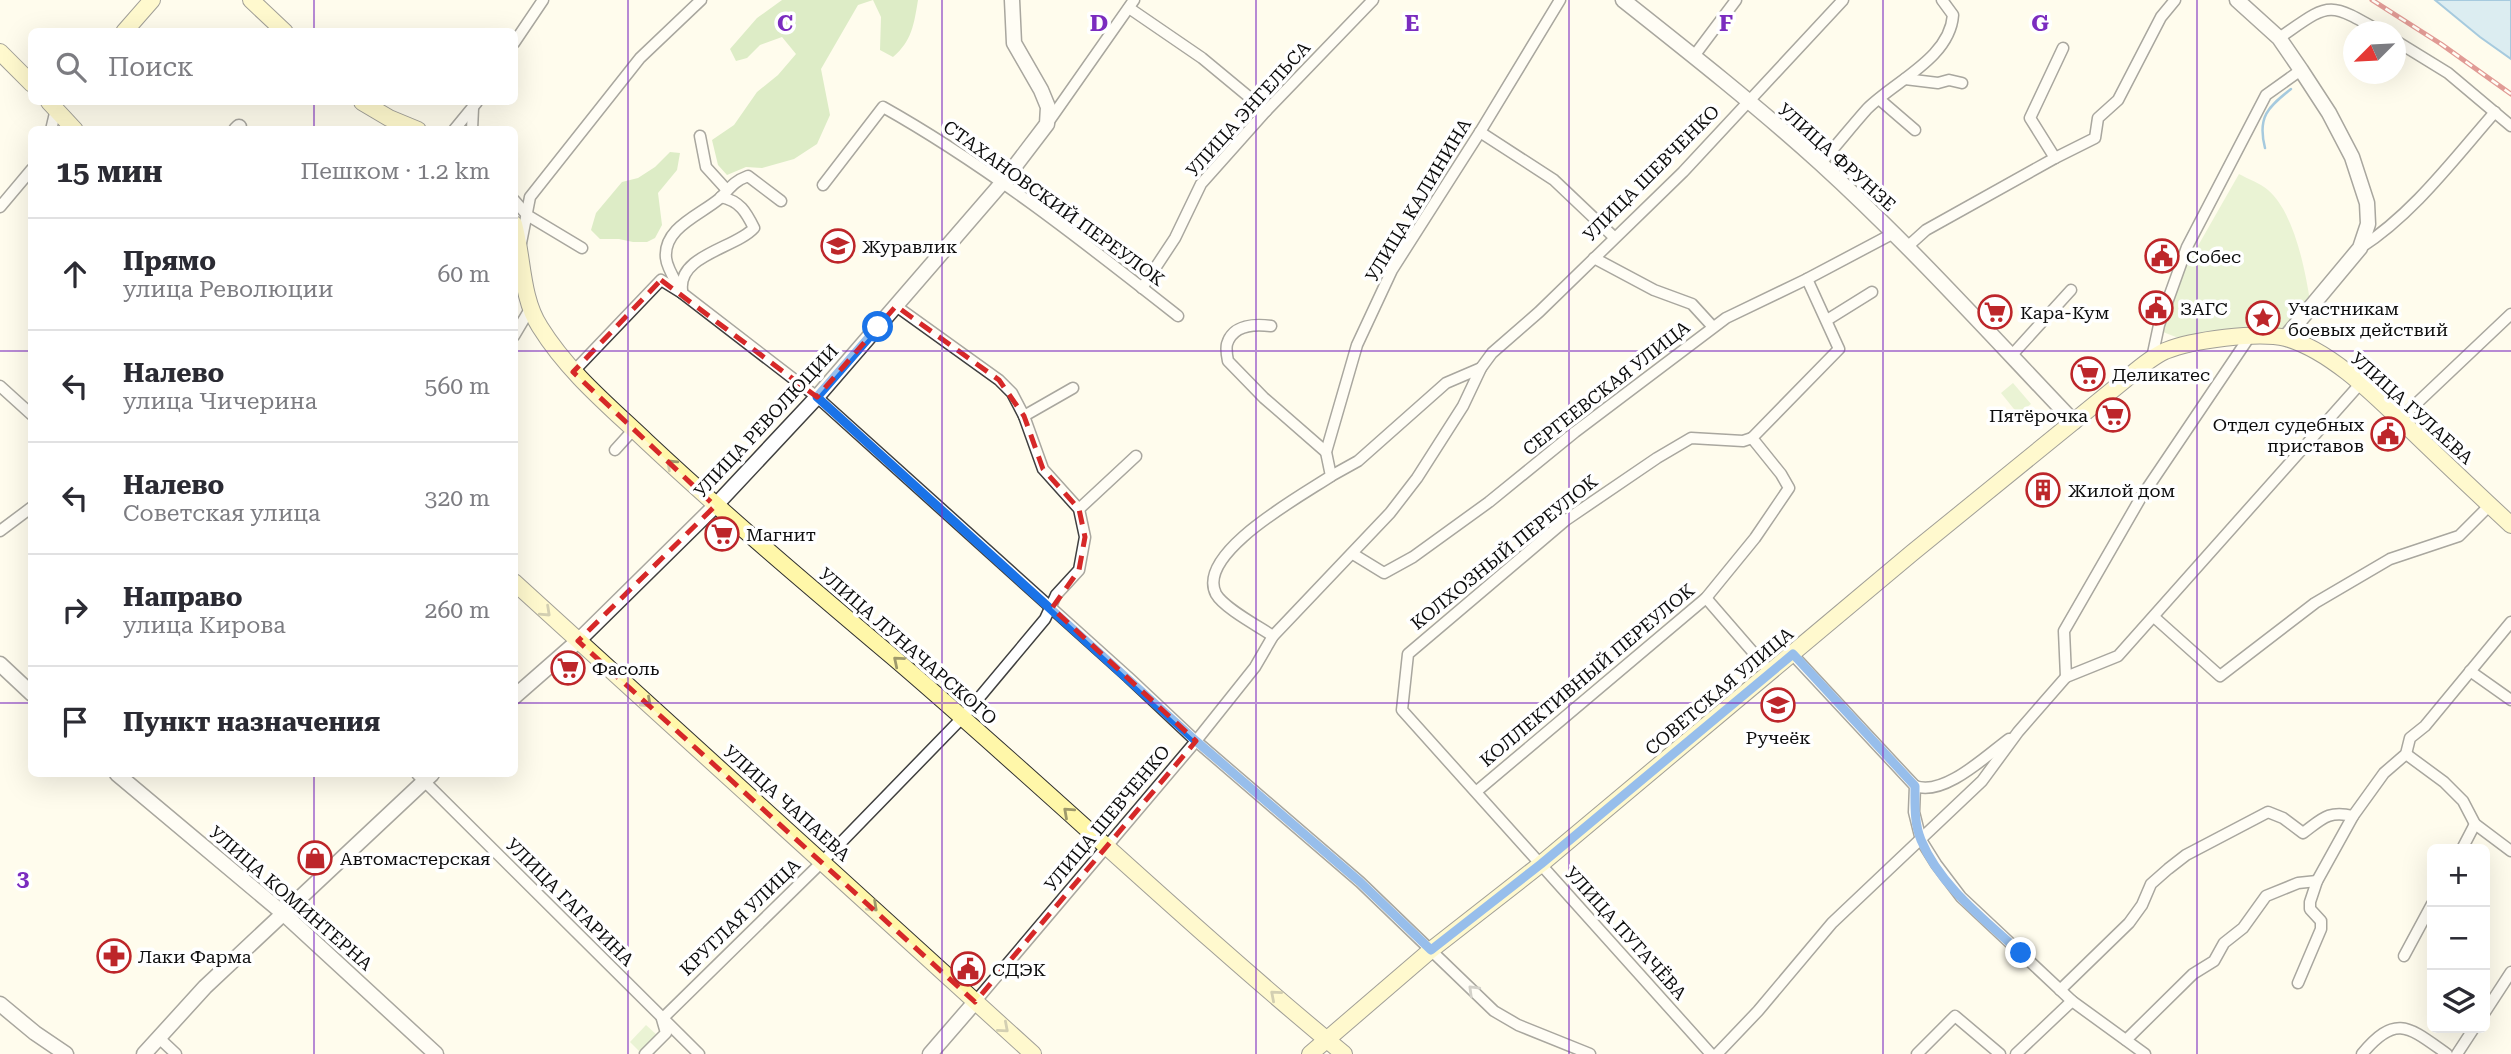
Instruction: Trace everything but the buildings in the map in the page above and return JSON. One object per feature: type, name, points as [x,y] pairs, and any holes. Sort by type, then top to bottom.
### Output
[{"type":"main road","points":[[128,28],[152,0]]},
{"type":"main road","points":[[251,0],[281,28]]},
{"type":"main road","points":[[0,52],[28,79]]},
{"type":"main road","points":[[57,105],[72,126]]},
{"type":"main road","points":[[367,105],[408,126]]},
{"type":"main road","name":"УЛИЦА ЛУНАЧАРСКОГО","points":[[521,219],[520,245],[530,309],[573,373],[715,506],[963,717],[1107,848],[1344,1054]]},
{"type":"main road","name":"УЛИЦА ГУЛАЕВА","points":[[2152,358],[2179,346],[2250,336],[2285,338],[2310,348],[2360,384],[2511,526]]},
{"type":"main road","name":"СОВЕТСКАЯ УЛИЦА","points":[[1310,1054],[1431,950],[1541,864],[1912,553],[2152,358]]},
{"type":"main road","name":"УЛИЦА ЧАПАЕВА","points":[[518,586],[1033,1054]]},
{"type":"street","points":[[518,37],[543,0]]},
{"type":"street","points":[[582,248],[521,219],[530,197],[640,58],[702,0]]},
{"type":"street","points":[[1012,0],[1014,43],[1048,107],[1047,124]]},
{"type":"street","name":"УЛИЦА КАЛИНИНА","points":[[1331,476],[1326,452],[1357,345],[1392,270],[1560,0]]},
{"type":"street","name":"УЛИЦА ФРУНЗЕ","points":[[1623,0],[1694,56],[1820,164],[1906,248],[2074,422]]},
{"type":"street","points":[[1694,56],[1736,0]]},
{"type":"street","name":"УЛИЦА ШЕВЧЕНКО","points":[[930,1054],[1196,741],[1255,667],[1273,636],[1353,554],[1417,478],[1463,406],[1481,368],[1492,353],[1539,312],[1683,172],[1843,0]]},
{"type":"street","points":[[1820,164],[1879,99],[1944,43],[1952,28],[1953,15],[1942,0]]},
{"type":"street","points":[[1906,248],[1926,230],[2095,138],[2098,118],[2118,100],[2161,18],[2175,0]]},
{"type":"street","points":[[2237,0],[2279,38],[2329,113],[2352,158],[2367,203],[2368,224],[2360,248]]},
{"type":"street","name":"УЛИЦА ЭНГЕЛЬСА","points":[[1142,288],[1175,238],[1201,184],[1369,1]]},
{"type":"street","points":[[1047,124],[1131,4],[1266,111]]},
{"type":"street","points":[[2279,38],[2329,6],[2340,8],[2364,21]]},
{"type":"street","points":[[2406,47],[2448,72],[2511,126]]},
{"type":"street","points":[[2055,158],[2030,118],[2063,48]]},
{"type":"street","points":[[2152,358],[2159,325],[2193,236],[2266,95],[2301,70]]},
{"type":"street","points":[[1905,79],[1962,83]]},
{"type":"street","points":[[1879,99],[1915,130]]},
{"type":"street","points":[[52,126],[56,105]]},
{"type":"street","points":[[457,126],[475,105]]},
{"type":"street","points":[[472,126],[475,105]]},
{"type":"street","name":"СТАХАНОВСКИЙ ПЕРЕУЛОК","points":[[823,185],[883,107],[949,146],[1002,183],[1178,316]]},
{"type":"street","points":[[2285,338],[2360,248],[2397,220],[2431,186],[2495,112]]},
{"type":"street","name":"УЛИЦА РЕВОЛЮЦИИ","points":[[518,694],[578,641],[715,506],[817,397],[1002,183],[1047,124]]},
{"type":"street","points":[[1480,132],[1555,180],[1614,237]]},
{"type":"street","points":[[682,293],[681,282],[687,270],[709,252],[746,237],[754,228],[746,211],[724,193],[706,167],[700,136]]},
{"type":"street","points":[[0,207],[28,174]]},
{"type":"street","points":[[682,293],[666,258],[670,240],[682,225],[736,181],[748,176],[781,201]]},
{"type":"street","name":"СЕРГЕЕВСКАЯ УЛИЦА","points":[[1353,554],[1384,573],[1413,557],[1489,502],[1575,432],[1726,318],[1892,234]]},
{"type":"street","points":[[1594,258],[1608,268],[1654,290],[1692,304],[1713,327]]},
{"type":"street","points":[[1752,438],[1839,349],[1807,279]]},
{"type":"street","points":[[573,373],[661,280],[682,293],[817,397],[1196,741],[1360,882],[1494,1011],[1518,1025],[1590,1054]]},
{"type":"street","points":[[2011,356],[2071,290]]},
{"type":"street","points":[[1826,320],[1872,292]]},
{"type":"street","points":[[896,306],[999,380],[1012,393],[1024,416],[1043,470],[1079,509],[1136,456]]},
{"type":"street","points":[[518,329],[530,309]]},
{"type":"street","points":[[2399,420],[2511,314]]},
{"type":"street","points":[[1271,326],[1250,324],[1233,335],[1227,344],[1228,361],[1264,398],[1326,452]]},
{"type":"street","points":[[2066,677],[2064,631],[2146,489],[2250,336]]},
{"type":"street","name":"УЛИЦА ШЕВЧЕНКО","points":[[1331,476],[1358,461],[1446,383],[1481,368]]},
{"type":"street","points":[[1717,1054],[1758,1011],[1832,923],[1982,781],[2018,732],[2066,677],[2118,656],[2360,384]]},
{"type":"street","points":[[0,386],[28,411]]},
{"type":"street","points":[[1024,416],[1073,388]]},
{"type":"street","points":[[615,450],[634,429]]},
{"type":"street","name":"КОЛХОЗНЫЙ ПЕРЕУЛОК","points":[[1402,710],[1408,654],[1566,520],[1624,479],[1691,438],[1743,441],[1752,438]]},
{"type":"street","name":"КОЛЛЕКТИВНЫЙ ПЕРЕУЛОК","points":[[1477,791],[1706,598],[1755,538],[1789,488],[1752,438]]},
{"type":"street","points":[[1273,636],[1221,600],[1214,591],[1216,567],[1241,537],[1331,476]]},
{"type":"street","points":[[2154,617],[2220,676],[2315,603],[2390,559],[2459,536],[2489,506]]},
{"type":"street","name":"КРУГЛАЯ УЛИЦА","points":[[645,1054],[666,1033],[662,1018],[823,861],[963,717],[1052,608],[1056,595],[1079,570],[1084,537],[1079,509]]},
{"type":"street","points":[[0,531],[28,510]]},
{"type":"street","points":[[1706,598],[1771,673]]},
{"type":"street","points":[[2298,983],[2321,929],[2321,921],[2310,908],[2310,902],[2317,881],[2353,816],[2384,774],[2406,754],[2410,738],[2425,726],[2511,622]]},
{"type":"street","points":[[1793,654],[1915,786],[1925,790],[1953,780],[2018,732]]},
{"type":"street","points":[[0,664],[28,690]]},
{"type":"street","points":[[2470,671],[2511,700]]},
{"type":"street","name":"УЛИЦА ПУГАЧЁВА","points":[[1402,710],[1711,1054]]},
{"type":"street","points":[[2406,754],[2444,782],[2463,801],[2475,824],[2511,851]]},
{"type":"street","name":"УЛИЦА КОМИНТЕРНА","points":[[121,777],[284,914],[436,1054]]},
{"type":"street","points":[[144,1054],[205,987],[284,914],[423,777]]},
{"type":"street","name":"УЛИЦА ГАГАРИНА","points":[[425,777],[699,1054]]},
{"type":"street","points":[[1915,786],[1914,812],[1921,840],[1961,897],[2072,1001],[2146,1054]]},
{"type":"street","points":[[2060,990],[2129,923],[2142,905],[2151,884],[2186,855],[2267,812],[2283,818],[2303,833],[2328,814],[2353,816]]},
{"type":"street","points":[[2465,844],[2475,824]]},
{"type":"street","points":[[2126,1040],[2193,974],[2214,961],[2224,943],[2243,928],[2266,896],[2298,883],[2317,881]]},
{"type":"street","points":[[2404,956],[2430,907]]},
{"type":"street","points":[[2490,1004],[2511,972]]},
{"type":"street","points":[[2023,1052],[2072,1001]]},
{"type":"street","points":[[0,1004],[66,1054]]},
{"type":"street","points":[[1917,1054],[1955,1016],[2000,1054]]},
{"type":"street","points":[[2362,1054],[2388,1028],[2406,1028],[2447,1054]]},
{"type":"street","points":[[2457,1054],[2471,1033]]},
{"type":"street","points":[[159,1038],[176,1054]]},
{"type":"highlighted area","points":[[661,280],[817,397],[896,306],[999,380],[1024,416],[1043,469],[1079,509],[1085,537],[1079,570],[1052,608],[1196,741],[975,1002],[578,641],[715,506],[573,372]]},
{"type":"green space","points":[[782,0],[873,0],[858,5],[821,69],[830,115],[817,144],[794,159],[762,168],[746,167],[727,175],[718,165],[712,140],[734,125],[757,92],[778,75],[796,54],[782,37],[760,45],[747,58],[736,61],[730,49],[757,18]]},
{"type":"green space","points":[[873,0],[918,0],[908,38],[893,57],[880,50],[881,17]]},
{"type":"green space","points":[[670,152],[680,153],[677,170],[658,193],[662,225],[655,238],[647,242],[600,239],[591,230],[596,213],[622,182],[638,178],[655,167]]},
{"type":"green space","points":[[2239,174],[2268,190],[2285,212],[2297,242],[2310,301],[2294,321],[2282,330],[2181,339],[2163,332],[2179,279]]},
{"type":"green space","points":[[2013,383],[2031,404],[2018,414],[2001,393]]},
{"type":"green space","points":[[646,1025],[657,1035],[640,1052],[630,1042]]},
{"type":"water","points":[[2435,0],[2511,0],[2511,59],[2480,37]]},
{"type":"waterway","points":[[2265,148],[2262,128],[2266,114],[2276,101],[2291,89]]},
{"type":"railway","points":[[2372,0],[2441,44],[2511,94]]},
{"type":"place","name":"Журавлик","points":[[838,246]]},
{"type":"place","name":"Собес","points":[[2162,256]]},
{"type":"place","name":"ЗАГС","points":[[2156,308]]},
{"type":"place","name":"Кара-Кум","points":[[1995,312]]},
{"type":"place","name":"Участникам боевых действий","points":[[2263,318]]},
{"type":"place","name":"Деликатес","points":[[2088,374]]},
{"type":"place","name":"Пятёрочка","points":[[2113,415]]},
{"type":"place","name":"Отдел судебных приставов","points":[[2388,434]]},
{"type":"place","name":"Жилой дом","points":[[2043,490]]},
{"type":"place","name":"Магнит","points":[[722,534]]},
{"type":"place","name":"Фасоль","points":[[568,668]]},
{"type":"place","name":"Ручеёк","points":[[1778,705]]},
{"type":"place","name":"Автомастерская","points":[[315,858]]},
{"type":"place","name":"Лаки Фарма","points":[[114,956]]},
{"type":"place","name":"СДЭК","points":[[968,969]]},
{"type":"route","points":[[878,327],[817,397],[1196,741],[1360,882],[1431,950],[1541,864],[1793,654],[1915,786],[1914,812],[1921,840],[1936,864],[1961,897],[2021,953]]}]
